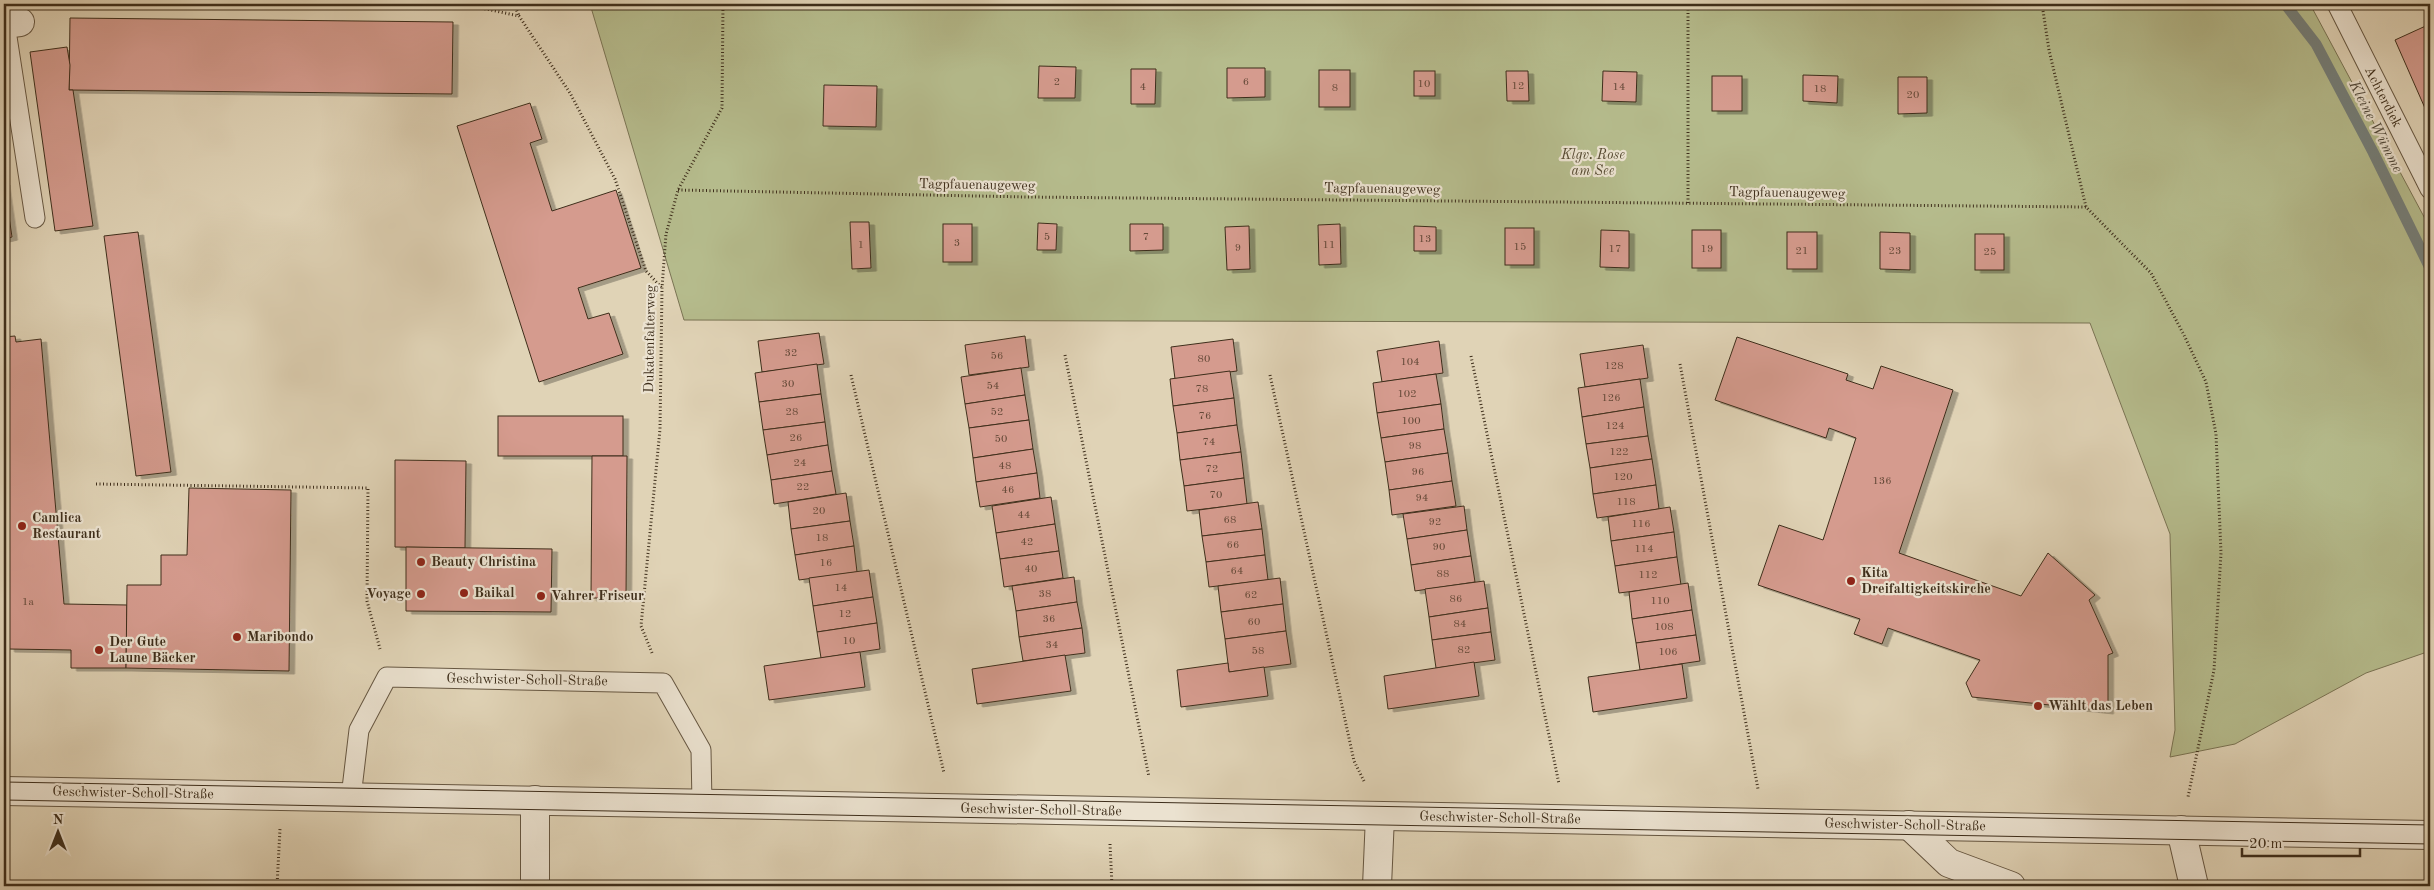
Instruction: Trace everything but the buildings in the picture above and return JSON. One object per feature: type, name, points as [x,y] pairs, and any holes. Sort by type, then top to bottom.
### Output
[{"type":"street","name":"Geschwister-Scholl-Straße","points":[[4,791],[2430,835]]},
{"type":"street","points":[[535,800],[535,886]]},
{"type":"street","points":[[1377,886],[1380,816]]},
{"type":"street","points":[[1909,825],[1949,863],[2011,886]]},
{"type":"street","points":[[2180,830],[2194,886]]},
{"type":"lane","name":"Achterdiek","points":[[2337,4],[2430,189]]},
{"type":"lane","points":[[10,24],[36,218]]},
{"type":"lane","points":[[351,797],[359,730],[387,677]]},
{"type":"lane","name":"Geschwister-Scholl-Straße","points":[[387,677],[664,683]]},
{"type":"lane","points":[[664,683],[701,750],[702,804]]},
{"type":"path","points":[[408,4],[467,5],[519,16]]},
{"type":"path","points":[[514,4],[519,16],[570,93],[616,179],[646,271],[662,288]]},
{"type":"path","name":"Dukatenfalterweg","points":[[664,683],[641,626],[660,429],[662,288],[666,234],[678,190],[722,108],[723,4]]},
{"type":"path","points":[[1688,4],[1688,204]]},
{"type":"path","points":[[2042,4],[2049,50],[2086,207],[2151,273],[2184,335],[2206,382],[2216,434],[2221,553],[2214,670],[2180,830]]},
{"type":"path","name":"Tagpfauenaugeweg","points":[[678,190],[1017,197],[2086,207]]},
{"type":"path","points":[[1066,355],[1155,812]]},
{"type":"path","points":[[1471,356],[1553,764],[1568,819]]},
{"type":"path","points":[[1680,364],[1753,768],[1760,795]]},
{"type":"path","points":[[851,375],[946,782]]},
{"type":"path","points":[[1270,375],[1354,761],[1380,816]]},
{"type":"path","points":[[96,484],[368,488],[367,601],[387,677]]},
{"type":"path","points":[[277,886],[282,796]]},
{"type":"path","points":[[1110,838],[1112,886]]},
{"type":"green space","name":"Klgv. Rose am See","points":[[590,4],[2310,4],[2430,228],[2430,651],[2366,673],[2235,744],[2170,757],[2175,730],[2170,534],[2090,323],[684,320]]},
{"type":"waterway","name":"Kleine Wümme","points":[[2285,4],[2316,44],[2373,152],[2430,268]]},
{"type":"tram line","points":[[4,782],[2430,825]]},
{"type":"tram line","points":[[4,800],[2430,844]]},
{"type":"place","name":"Camlica Restaurant","points":[[22,526]]},
{"type":"place","name":"Beauty Christina","points":[[421,562]]},
{"type":"place","name":"Kita Dreifaltigkeitskirche","points":[[1851,581]]},
{"type":"place","name":"Baikal","points":[[464,593]]},
{"type":"place","name":"Voyage","points":[[421,594]]},
{"type":"place","name":"Vahrer Friseur","points":[[541,596]]},
{"type":"place","name":"Maribondo","points":[[237,637]]},
{"type":"place","name":"Der Gute Laune Bäcker","points":[[99,650]]},
{"type":"place","name":"Wählt das Leben","points":[[2038,706]]}]
